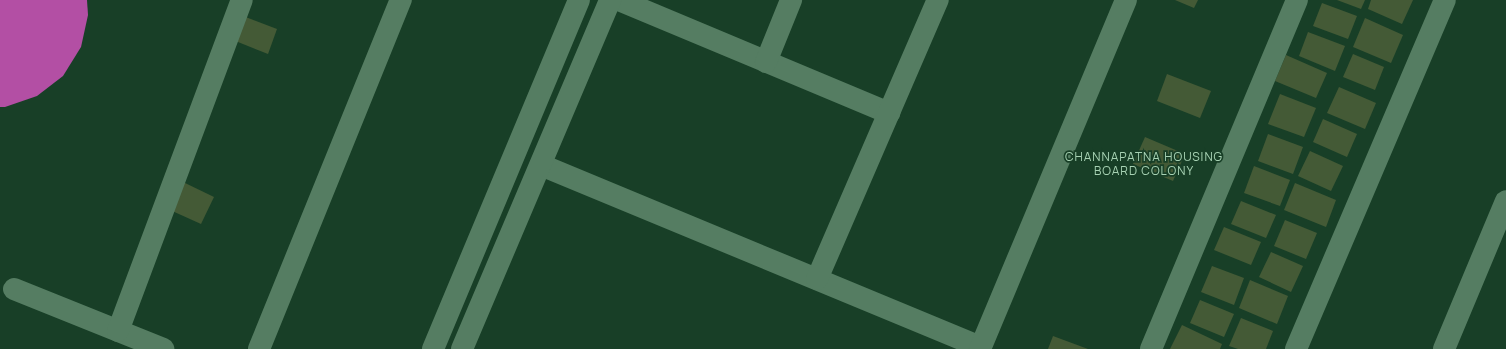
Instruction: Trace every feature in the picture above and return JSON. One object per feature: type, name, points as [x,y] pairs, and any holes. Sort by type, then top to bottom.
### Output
[{"type":"street","points":[[118,331],[242,0]]},
{"type":"street","points":[[259,349],[401,0]]},
{"type":"street","points":[[433,349],[579,0]]},
{"type":"street","points":[[462,349],[610,0]]},
{"type":"street","points":[[619,0],[889,113]]},
{"type":"street","points":[[766,62],[791,0]]},
{"type":"street","points":[[817,279],[938,0]]},
{"type":"street","points":[[541,165],[980,348],[1126,0]]},
{"type":"street","points":[[1151,349],[1297,0]]},
{"type":"street","points":[[1296,349],[1445,0]]},
{"type":"street","points":[[1444,349],[1506,201]]},
{"type":"street","points":[[14,288],[163,349]]},
{"type":"shaded area","points":[[0,0],[87,0],[88,15],[81,47],[63,76],[37,96],[5,107],[0,107]]},
{"type":"building","points":[[1175,0],[1198,0],[1194,8]]},
{"type":"building","points":[[1337,0],[1365,0],[1361,9]]},
{"type":"building","points":[[1371,0],[1413,0],[1402,24],[1368,9]]},
{"type":"building","points":[[1322,3],[1357,16],[1348,39],[1313,26]]},
{"type":"building","points":[[243,16],[277,29],[268,54],[233,40]]},
{"type":"building","points":[[1365,18],[1403,35],[1391,63],[1353,47]]},
{"type":"building","points":[[1308,32],[1345,46],[1335,71],[1299,56]]},
{"type":"building","points":[[1353,54],[1384,67],[1375,90],[1343,77]]},
{"type":"building","points":[[1286,55],[1327,73],[1316,98],[1275,81]]},
{"type":"building","points":[[1167,74],[1211,91],[1200,118],[1157,101]]},
{"type":"building","points":[[1339,87],[1376,103],[1365,129],[1327,113]]},
{"type":"building","points":[[1280,94],[1316,108],[1304,137],[1268,124]]},
{"type":"building","points":[[1323,119],[1357,134],[1347,157],[1313,142]]},
{"type":"building","points":[[1268,134],[1303,147],[1293,174],[1258,161]]},
{"type":"building","points":[[1145,137],[1185,154],[1173,181],[1133,164]]},
{"type":"building","points":[[1310,151],[1343,166],[1331,191],[1298,176]]},
{"type":"building","points":[[1254,166],[1290,180],[1280,206],[1244,193]]},
{"type":"building","points":[[183,182],[214,197],[201,224],[170,210]]},
{"type":"building","points":[[1295,183],[1336,200],[1326,227],[1284,210]]},
{"type":"building","points":[[1241,201],[1276,215],[1266,238],[1231,224]]},
{"type":"building","points":[[1285,220],[1317,233],[1306,259],[1274,246]]},
{"type":"building","points":[[1224,227],[1261,242],[1251,265],[1214,250]]},
{"type":"building","points":[[1271,252],[1303,266],[1291,292],[1259,277]]},
{"type":"building","points":[[1212,266],[1244,278],[1234,305],[1201,292]]},
{"type":"building","points":[[1250,280],[1288,296],[1277,324],[1239,308]]},
{"type":"building","points":[[1200,300],[1234,314],[1224,337],[1190,323]]},
{"type":"building","points":[[1241,318],[1273,331],[1266,349],[1238,349],[1229,346]]},
{"type":"building","points":[[1182,325],[1222,344],[1220,349],[1170,349]]},
{"type":"building","points":[[1053,336],[1088,349],[1048,349]]},
{"type":"district","name":"CHANNAPATNA HOUSING BOARD COLONY","points":[[1144,164]]}]
